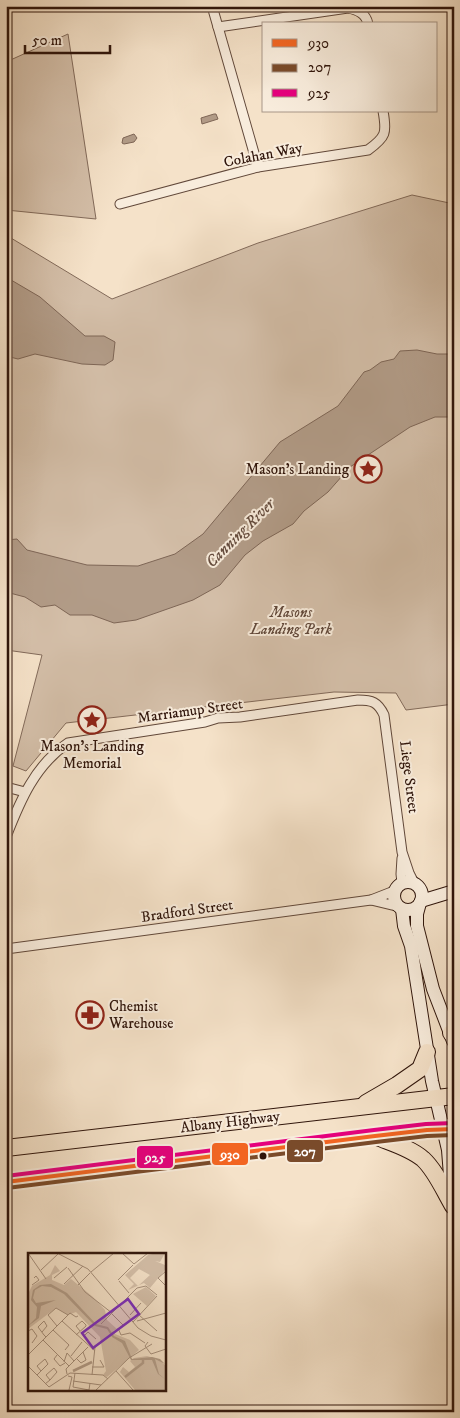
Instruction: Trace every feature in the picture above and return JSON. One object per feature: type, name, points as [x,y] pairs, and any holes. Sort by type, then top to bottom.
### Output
[{"type":"highway","points":[[362,1106],[420,1069],[427,1052]]},
{"type":"highway","name":"Albany Highway","points":[[6,1148],[454,1096]]},
{"type":"highway","points":[[6,1182],[375,1136],[448,1129]]},
{"type":"highway","points":[[375,1136],[406,1149],[423,1160],[432,1170],[453,1210]]},
{"type":"street","points":[[212,6],[258,167]]},
{"type":"street","points":[[218,27],[348,8],[360,11],[368,22]]},
{"type":"street","name":"Colahan Way","points":[[120,204],[258,167],[368,150],[380,142],[386,128],[383,112]]},
{"type":"street","name":"Marriamup Street","points":[[6,837],[25,792],[43,764],[55,751],[68,742],[205,722],[218,718],[240,717],[358,700],[376,702],[380,707]]},
{"type":"street","name":"Liege Street","points":[[380,707],[386,726],[402,852],[401,874],[408,886],[422,895],[417,914],[417,926],[433,989],[453,1038]]},
{"type":"street","points":[[6,787],[25,792]]},
{"type":"street","points":[[408,886],[442,887],[454,890]]},
{"type":"street","name":"Liege Street","points":[[408,886],[396,903],[401,908],[404,926],[411,946],[435,1098],[448,1129],[453,1210]]},
{"type":"street","name":"Bradford Street","points":[[6,949],[371,900],[408,886]]},
{"type":"street","points":[[401,908],[409,910],[415,908],[421,902],[454,890]]},
{"type":"street","name":"Bradford Street","points":[[371,900],[401,908]]},
{"type":"green space","points":[[68,34],[96,219],[6,210],[6,62]]},
{"type":"green space","name":"Masons Landing Park","points":[[412,195],[454,204],[454,704],[406,710],[396,693],[334,692],[66,723],[26,771],[13,766],[42,655],[6,650],[6,235],[112,299],[258,243]]},
{"type":"water","points":[[216,114],[218,119],[202,124],[201,118]]},
{"type":"water","points":[[134,134],[137,138],[134,142],[122,143],[123,138]]},
{"type":"water","points":[[6,277],[40,297],[85,336],[104,336],[115,342],[113,360],[105,365],[82,364],[35,354],[18,359],[6,356]]},
{"type":"water","name":"Canning River","points":[[417,350],[437,354],[454,354],[454,417],[435,417],[410,427],[350,467],[328,492],[304,511],[293,524],[263,541],[245,555],[220,585],[193,600],[136,620],[114,623],[92,615],[70,615],[55,605],[41,607],[25,597],[6,592],[6,540],[17,539],[27,550],[87,565],[138,566],[175,554],[203,534],[280,442],[338,406],[364,372],[381,362],[394,359],[400,351]]},
{"type":"transit line","name":"925","points":[[6,1176],[374,1130],[454,1123]]},
{"type":"transit line","name":"930","points":[[6,1182],[375,1136],[454,1129]]},
{"type":"transit line","name":"207","points":[[7,1188],[376,1142],[454,1135]]},
{"type":"place","name":"Mason's Landing","points":[[368,469]]},
{"type":"place","name":"Mason's Landing Memorial","points":[[92,720]]},
{"type":"place","name":"Chemist Warehouse","points":[[90,1015]]}]
